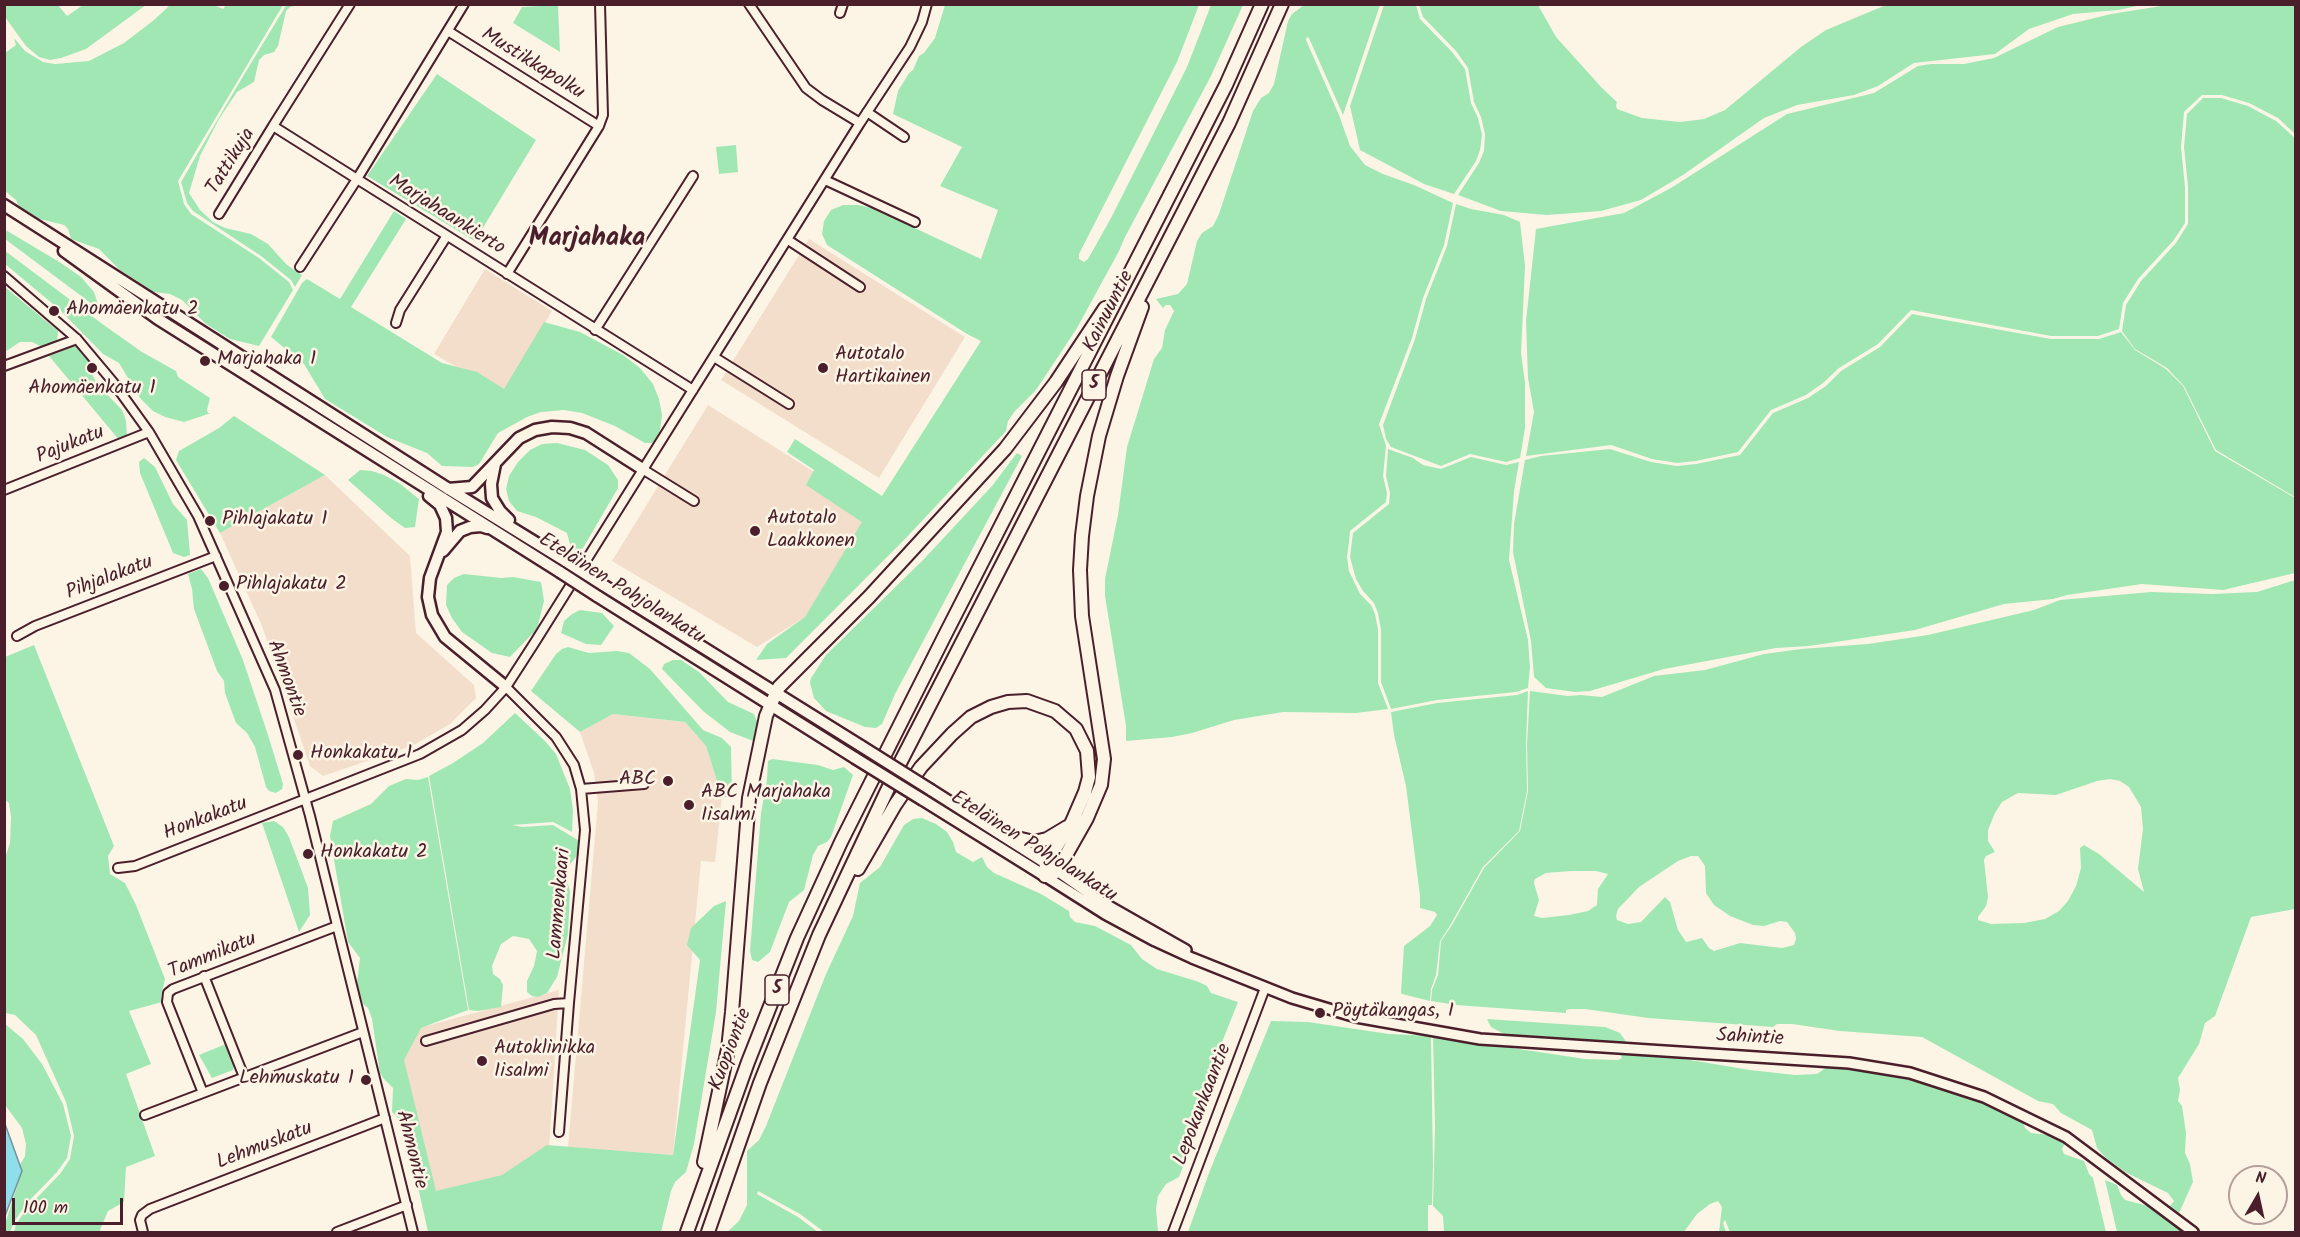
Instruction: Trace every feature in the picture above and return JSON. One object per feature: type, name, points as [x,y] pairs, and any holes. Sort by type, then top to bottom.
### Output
[{"type":"highway","name":"Kainuuntie","points":[[885,754],[1226,85],[1262,4]]},
{"type":"highway","name":"Kainuuntie","points":[[900,763],[1229,123],[1282,4]]},
{"type":"highway","points":[[694,1210],[728,1049],[749,798],[766,716],[771,704],[779,687],[862,604],[1005,449],[1056,382],[1141,253]]},
{"type":"highway","points":[[819,935],[895,805],[921,768],[951,734],[971,717],[991,707],[1008,702],[1027,701],[1055,711],[1076,729],[1087,751],[1089,777],[1080,806],[1046,863],[1045,876],[1051,876],[1057,871],[1088,818],[1097,798],[1103,770],[1104,748],[1086,651],[1080,589],[1082,536],[1099,436],[1117,376],[1156,266]]},
{"type":"highway","name":"Kuopiontie","points":[[687,1233],[748,1062],[797,938],[885,754]]},
{"type":"highway","name":"Kuopiontie","points":[[708,1233],[760,1083],[819,935],[900,763]]},
{"type":"highway","points":[[1004,835],[1034,842],[1059,833],[1072,822]]},
{"type":"main road","name":"Eteläinen Pohjolankatu","points":[[7,207],[113,289],[158,320],[1045,876]]},
{"type":"main road","name":"Eteläinen Pohjolankatu","points":[[7,207],[447,488],[777,692],[1057,871]]},
{"type":"main road","points":[[447,488],[472,487],[519,438],[535,430],[561,427],[578,430],[594,437],[644,470]]},
{"type":"main road","points":[[495,464],[491,484],[492,498],[500,511],[527,536]]},
{"type":"main road","points":[[407,476],[440,505],[446,518],[447,532],[433,567],[428,587],[429,604],[435,622],[452,644],[506,687]]},
{"type":"main road","points":[[439,555],[460,531],[481,526],[494,530]]},
{"type":"street","name":"Tattikuja","points":[[219,214],[350,4]]},
{"type":"street","name":"Marjahaankierto","points":[[464,4],[357,179],[693,390]]},
{"type":"street","points":[[507,274],[599,126],[603,115],[600,4]]},
{"type":"street","points":[[749,4],[806,88],[860,123]]},
{"type":"street","points":[[840,13],[843,4]]},
{"type":"street","points":[[305,799],[434,747],[476,719],[506,687],[910,47],[922,22],[927,4]]},
{"type":"street","name":"Mustikkapolku","points":[[448,31],[599,126]]},
{"type":"street","points":[[867,112],[904,137]]},
{"type":"street","points":[[273,126],[357,179],[300,267]]},
{"type":"street","points":[[595,330],[693,176]]},
{"type":"street","points":[[825,180],[915,222]]},
{"type":"street","points":[[396,323],[400,310],[446,237]]},
{"type":"street","points":[[788,240],[860,287]]},
{"type":"street","name":"Ahmontie","points":[[4,276],[77,339],[113,382],[149,432],[198,516],[275,690],[305,799],[413,1233]]},
{"type":"street","points":[[4,366],[77,339]]},
{"type":"street","points":[[714,357],[789,404]]},
{"type":"street","name":"Pajukatu","points":[[4,490],[149,432]]},
{"type":"street","points":[[644,470],[693,501]]},
{"type":"street","name":"Pihjalakatu","points":[[17,636],[35,626],[216,556]]},
{"type":"street","name":"Lammenkaari","points":[[506,687],[556,737],[574,765],[581,789],[585,830],[559,1132]]},
{"type":"street","points":[[581,789],[644,784]]},
{"type":"street","name":"Honkakatu","points":[[118,867],[135,866],[305,799]]},
{"type":"street","name":"Eteläinen Pohjolankatu","points":[[1057,871],[1100,901],[1230,974]]},
{"type":"street","name":"Eteläinen Pohjolankatu","points":[[1045,876],[1105,914],[1155,941],[1265,988]]},
{"type":"street","name":"Tammikatu","points":[[203,1093],[167,997],[169,991],[337,926]]},
{"type":"street","points":[[204,976],[244,1077]]},
{"type":"street","name":"Lepokankaantie","points":[[1173,1233],[1265,988]]},
{"type":"street","name":"Sahintie","points":[[1265,988],[1356,1017],[1480,1039],[1849,1063],[1910,1073],[1984,1097],[2066,1137],[2193,1233]]},
{"type":"street","points":[[426,1041],[554,1004],[569,1003]]},
{"type":"street","points":[[145,1115],[363,1032]]},
{"type":"street","name":"Lehmuskatu","points":[[143,1233],[140,1220],[142,1215],[150,1209],[385,1118]]},
{"type":"street","points":[[337,1233],[407,1205]]},
{"type":"shaded area","points":[[809,239],[965,337],[879,478],[721,380]]},
{"type":"shaded area","points":[[485,269],[552,311],[504,394],[434,354]]},
{"type":"shaded area","points":[[708,405],[873,509],[805,617],[757,647],[612,561]]},
{"type":"shaded area","points":[[325,475],[410,556],[416,633],[474,685],[476,698],[450,724],[414,745],[323,776],[310,766],[262,626],[220,533]]},
{"type":"shaded area","points":[[613,714],[685,722],[706,746],[722,797],[715,862],[701,861],[673,1155],[568,1147],[598,802],[594,773],[580,732]]},
{"type":"shaded area","points":[[559,990],[548,1166],[437,1202],[397,1034]]},
{"type":"green space","points":[[5,4],[58,5],[67,16],[83,5],[146,5],[86,49],[50,60],[39,57],[26,46],[5,17]]},
{"type":"green space","points":[[287,4],[298,5],[286,11],[278,46],[274,52],[264,55],[259,60],[254,82],[237,92],[219,119],[200,156],[189,193],[200,210],[213,222],[225,228],[251,234],[268,244],[287,265],[302,275],[295,287],[291,280],[261,256],[193,211],[187,203],[181,182]]},
{"type":"green space","points":[[170,5],[214,5],[223,9],[226,5],[283,5],[178,181],[184,204],[191,214],[259,258],[289,282],[293,290],[259,346],[230,339],[206,324],[182,300],[170,294],[154,292],[120,270],[99,249],[71,239],[64,225],[40,219],[19,206],[16,200],[5,191],[5,53],[16,45],[14,38],[25,51],[43,62],[55,64],[89,61],[124,43]]},
{"type":"green space","points":[[558,5],[560,52],[513,23],[522,7]]},
{"type":"green space","points":[[945,5],[1199,5],[1177,62],[1079,254],[1079,259],[1084,262],[1088,259],[1111,218],[1187,67],[1211,5],[1243,5],[1211,76],[1077,328],[1036,390],[1008,421],[1006,431],[906,538],[786,658],[756,660],[767,644],[805,617],[862,522],[806,485],[814,470],[787,452],[795,439],[882,496],[981,341],[827,245],[822,234],[824,221],[831,210],[843,205],[858,205],[872,208],[981,259],[998,210],[940,186],[962,147],[893,114],[898,91],[913,70],[919,56],[935,38]]},
{"type":"green space","points":[[1304,5],[1380,5],[1343,115],[1309,38],[1307,37],[1306,40],[1350,146],[1365,165],[1453,203],[1444,245],[1379,424],[1386,446],[1383,476],[1387,493],[1386,502],[1350,531],[1347,557],[1349,571],[1360,594],[1371,605],[1375,614],[1378,630],[1378,683],[1388,709],[1356,713],[1283,712],[1234,720],[1172,737],[1126,741],[1126,726],[1105,596],[1105,579],[1118,515],[1127,447],[1154,359],[1162,348],[1165,330],[1174,311],[1170,305],[1163,308],[1156,299],[1178,294],[1187,284],[1197,241],[1202,233],[1213,226],[1219,214],[1253,111],[1274,84],[1288,21],[1292,14]]},
{"type":"green space","points":[[1384,5],[1416,5],[1420,19],[1465,69],[1471,103],[1482,135],[1476,161],[1454,194],[1424,184],[1360,150],[1350,106]]},
{"type":"green space","points":[[1419,5],[1538,5],[1556,37],[1617,102],[1617,109],[1642,118],[1680,122],[1704,119],[1725,110],[1801,47],[1826,30],[1886,5],[2142,5],[2118,10],[2073,14],[2029,29],[1995,54],[1914,63],[1878,86],[1854,95],[1797,105],[1764,118],[1683,175],[1641,200],[1601,211],[1547,215],[1501,211],[1458,195],[1479,163],[1484,151],[1485,134],[1474,102],[1468,68],[1456,51],[1423,17]]},
{"type":"green space","points":[[2168,5],[2295,5],[2295,134],[2278,118],[2249,103],[2222,95],[2202,95],[2184,112],[2181,147],[2185,187],[2185,223],[2173,241],[2138,279],[2123,303],[2119,329],[2098,336],[2051,336],[1911,310],[1878,344],[1839,368],[1806,395],[1771,410],[1738,452],[1677,463],[1652,459],[1611,445],[1526,456],[1534,412],[1528,378],[1526,321],[1536,229],[1624,213],[1671,188],[1787,114],[1874,93],[1918,66],[1964,64],[1994,58],[2058,27],[2111,14]]},
{"type":"green space","points":[[437,74],[536,140],[475,241],[367,176]]},
{"type":"green space","points":[[2203,98],[2221,98],[2248,106],[2276,121],[2295,138],[2295,497],[2216,450],[2184,386],[2167,368],[2135,349],[2122,331],[2126,305],[2141,281],[2176,243],[2188,224],[2188,187],[2184,147],[2187,114]]},
{"type":"green space","points":[[736,145],[738,172],[719,174],[716,147]]},
{"type":"green space","points":[[1456,204],[1504,215],[1520,222],[1525,266],[1521,353],[1525,383],[1525,428],[1520,458],[1506,462],[1470,454],[1441,466],[1391,447],[1386,439],[1383,425],[1415,339],[1426,299],[1447,246]]},
{"type":"green space","points":[[394,211],[406,219],[351,307],[442,363],[477,372],[504,389],[544,322],[580,332],[623,355],[640,368],[653,384],[662,415],[660,430],[655,441],[645,443],[615,426],[582,413],[564,410],[541,412],[498,433],[479,464],[473,467],[442,466],[427,453],[387,437],[325,399],[304,364],[271,337],[302,283],[307,279],[340,299]]},
{"type":"green space","points":[[4,229],[81,277],[94,292],[100,310],[5,239]]},
{"type":"green space","points":[[4,250],[142,352],[176,371],[178,377],[210,398],[207,410],[211,413],[184,422],[153,411],[140,398],[119,363],[103,354],[59,309],[5,264]]},
{"type":"green space","points":[[5,287],[58,331],[57,341],[42,347],[32,342],[20,342],[5,352]]},
{"type":"green space","points":[[1912,314],[2051,339],[2099,339],[2121,332],[2135,350],[2166,369],[2183,386],[2215,451],[2295,498],[2295,573],[2223,590],[2142,584],[2053,599],[2004,604],[1915,630],[1809,646],[1776,648],[1664,669],[1590,691],[1575,692],[1546,688],[1534,677],[1531,641],[1513,552],[1514,524],[1525,460],[1541,456],[1610,449],[1651,462],[1677,466],[1740,455],[1773,413],[1808,398],[1826,386],[1841,371],[1880,347]]},
{"type":"green space","points":[[76,346],[89,359],[90,370],[97,384],[122,410],[126,421],[127,437],[120,441],[49,356]]},
{"type":"green space","points":[[234,416],[325,475],[220,533],[176,460],[179,451],[219,428]]},
{"type":"green space","points":[[557,443],[585,450],[608,465],[618,480],[618,488],[583,548],[578,551],[571,548],[567,533],[536,517],[517,511],[509,501],[506,489],[509,476],[530,450],[542,444]]},
{"type":"green space","points":[[1388,449],[1413,458],[1423,465],[1441,469],[1471,457],[1506,465],[1519,462],[1514,491],[1509,560],[1528,640],[1530,667],[1528,688],[1516,692],[1437,700],[1391,709],[1381,682],[1381,630],[1378,613],[1374,603],[1356,579],[1350,557],[1353,533],[1389,504],[1390,493],[1386,476]]},
{"type":"green space","points":[[1017,453],[1022,456],[895,694],[882,724],[876,728],[865,727],[826,711],[814,698],[810,683],[826,655],[924,559],[992,486]]},
{"type":"green space","points":[[144,458],[155,467],[173,504],[187,520],[190,555],[184,557],[173,553],[140,473],[139,462]]},
{"type":"green space","points":[[360,470],[384,475],[399,483],[419,499],[415,527],[405,528],[348,480]]},
{"type":"green space","points":[[201,569],[208,578],[243,660],[283,784],[282,789],[276,793],[269,791],[266,787],[255,747],[247,733],[236,723],[225,693],[224,681],[217,671],[194,609],[188,574]]},
{"type":"green space","points":[[464,574],[513,577],[541,582],[544,601],[537,629],[510,657],[492,653],[462,632],[452,618],[446,605],[447,585],[454,578]]},
{"type":"green space","points":[[2295,580],[2295,909],[2251,917],[2215,1016],[2205,1023],[2199,1044],[2178,1078],[2180,1090],[2178,1101],[2182,1106],[2186,1133],[2185,1153],[2190,1164],[2193,1182],[2179,1213],[2170,1206],[2174,1201],[2168,1193],[2125,1172],[2106,1158],[2097,1148],[2092,1130],[2061,1113],[2053,1104],[2038,1101],[1922,1037],[1840,1031],[1792,1024],[1777,1024],[1773,1027],[1648,1018],[1585,1009],[1570,1009],[1566,1010],[1566,1013],[1431,1001],[1432,990],[1438,975],[1441,941],[1484,868],[1520,831],[1528,791],[1527,744],[1530,691],[1568,696],[1602,697],[1654,676],[1705,670],[1764,654],[1868,644],[1928,635],[2034,610],[2060,600],[2151,592],[2212,594],[2257,592]],"holes":[[[2110,779],[2120,781],[2129,787],[2141,807],[2143,829],[2138,869],[2144,892],[2099,854],[2084,845],[2080,848],[2081,868],[2076,886],[2068,901],[2059,911],[2045,919],[2024,923],[1991,924],[1978,920],[1988,897],[1984,860],[1986,856],[1995,852],[1988,841],[1988,830],[2002,802],[2018,793],[2056,795]],[[1698,856],[1705,866],[1706,893],[1714,905],[1730,916],[1753,925],[1764,926],[1780,921],[1787,922],[1795,933],[1794,945],[1782,948],[1740,943],[1714,951],[1702,938],[1686,942],[1678,930],[1670,902],[1665,897],[1641,922],[1628,924],[1617,920],[1618,909],[1639,887],[1678,861]],[[1596,871],[1608,874],[1598,889],[1597,905],[1588,911],[1542,918],[1534,916],[1539,900],[1534,883],[1535,879],[1546,873]]]},
{"type":"green space","points":[[580,610],[602,613],[614,626],[601,645],[586,644],[561,633],[564,621]]},
{"type":"green space","points":[[34,645],[114,846],[108,856],[110,874],[125,883],[165,979],[162,1002],[129,1011],[151,1064],[126,1074],[155,1156],[126,1167],[124,1202],[108,1211],[101,1232],[14,1232],[16,1224],[29,1206],[60,1174],[70,1159],[74,1136],[66,1102],[36,1035],[15,1015],[5,1013],[4,861],[10,843],[11,817],[9,803],[5,800],[5,657]]},
{"type":"green space","points":[[568,647],[589,653],[617,651],[629,653],[650,669],[703,730],[722,738],[731,747],[732,797],[722,797],[706,746],[685,722],[613,714],[580,732],[531,691],[556,654]]},
{"type":"green space","points":[[673,660],[681,660],[699,672],[728,702],[754,714],[758,724],[756,742],[730,732],[703,711],[662,669],[664,664]]},
{"type":"green space","points":[[1528,691],[1527,791],[1519,831],[1483,867],[1440,941],[1430,1001],[1402,994],[1404,946],[1430,926],[1437,915],[1435,912],[1420,908],[1406,786],[1391,712],[1437,703],[1517,695]]},
{"type":"green space","points":[[515,713],[556,754],[570,789],[573,810],[572,832],[553,822],[512,825],[523,827],[553,825],[581,842],[576,857],[561,875],[570,891],[568,934],[557,977],[547,993],[538,997],[527,992],[527,981],[534,966],[537,951],[529,939],[513,936],[501,944],[492,966],[493,974],[500,979],[503,985],[501,1007],[478,1011],[469,1010],[429,776],[483,743]]},
{"type":"green space","points":[[772,759],[818,765],[833,770],[844,767],[853,775],[831,837],[827,842],[818,846],[813,855],[804,890],[789,902],[770,952],[758,962],[752,960],[750,951],[761,813],[768,761]]},
{"type":"green space","points":[[428,777],[468,1010],[421,1028],[404,1060],[436,1191],[502,1175],[547,1145],[673,1155],[700,960],[687,945],[691,928],[714,906],[726,901],[716,1012],[694,1144],[686,1172],[675,1182],[671,1191],[661,1232],[428,1232],[404,1124],[392,1112],[393,1088],[380,1073],[372,1019],[368,1008],[363,1004],[357,983],[360,958],[348,942],[330,836],[333,821],[371,804],[389,786],[406,779],[418,780]]},
{"type":"green space","points":[[922,818],[947,832],[956,852],[973,862],[982,857],[987,867],[994,873],[1041,894],[1069,911],[1070,917],[1075,922],[1095,926],[1131,945],[1142,959],[1157,969],[1199,982],[1207,986],[1211,993],[1238,1002],[1185,1135],[1192,1143],[1179,1177],[1166,1184],[1158,1196],[1156,1209],[1158,1232],[824,1232],[800,1214],[758,1191],[757,1194],[798,1217],[818,1232],[727,1232],[739,1221],[747,1205],[747,1151],[759,1140],[766,1126],[826,974],[853,916],[860,883],[880,867],[904,825],[913,819]]},
{"type":"green space","points":[[274,821],[283,827],[289,837],[308,888],[310,915],[299,932],[262,823]]},
{"type":"green space","points":[[1487,1019],[1605,1027],[1620,1033],[1627,1043],[1506,1035],[1491,1027]]},
{"type":"green space","points":[[1271,1021],[1308,1022],[1389,1034],[1431,1036],[1433,1165],[1432,1205],[1428,1205],[1428,1232],[1188,1232],[1209,1173]]},
{"type":"green space","points":[[4,1023],[23,1039],[42,1064],[63,1104],[71,1136],[67,1158],[57,1172],[26,1204],[10,1232],[5,1232],[5,1224],[22,1171],[20,1165],[25,1156],[26,1144],[22,1128],[5,1105]]},
{"type":"green space","points":[[1433,1036],[1585,1059],[1618,1060],[1622,1058],[1620,1054],[1678,1058],[1795,1075],[1817,1074],[1827,1067],[1848,1068],[1920,1082],[1982,1102],[2023,1122],[2025,1128],[2031,1133],[2050,1135],[2065,1143],[2062,1149],[2064,1154],[2084,1161],[2093,1178],[2106,1232],[1730,1232],[1725,1220],[1723,1223],[1726,1232],[1719,1232],[1722,1207],[1718,1201],[1697,1214],[1684,1232],[1444,1232],[1443,1216],[1433,1206],[1435,1127]]},
{"type":"green space","points":[[226,1044],[234,1066],[233,1070],[212,1078],[199,1055]]},
{"type":"green space","points":[[2105,1180],[2117,1185],[2125,1200],[2152,1207],[2187,1232],[2117,1232]]},
{"type":"water","points":[[4,1124],[22,1171],[5,1216]]},
{"type":"place","name":"Ahomäenkatu 2","points":[[54,311]]},
{"type":"place","name":"Marjahaka 1","points":[[205,361]]},
{"type":"place","name":"Ahomäenkatu 1","points":[[92,368]]},
{"type":"place","name":"Autotalo Hartikainen","points":[[823,368]]},
{"type":"place","name":"Pihlajakatu 1","points":[[210,521]]},
{"type":"place","name":"Autotalo Laakkonen","points":[[755,531]]},
{"type":"place","name":"Pihlajakatu 2","points":[[224,586]]},
{"type":"place","name":"Honkakatu 1","points":[[298,755]]},
{"type":"place","name":"ABC","points":[[668,781]]},
{"type":"place","name":"ABC Marjahaka Iisalmi","points":[[689,805]]},
{"type":"place","name":"Honkakatu 2","points":[[308,854]]},
{"type":"place","name":"Pöytäkangas, I","points":[[1320,1013]]},
{"type":"place","name":"Autoklinikka Iisalmi","points":[[482,1061]]},
{"type":"place","name":"Lehmuskatu 1","points":[[366,1080]]},
{"type":"district","name":"Marjahaka","points":[[587,241]]}]
